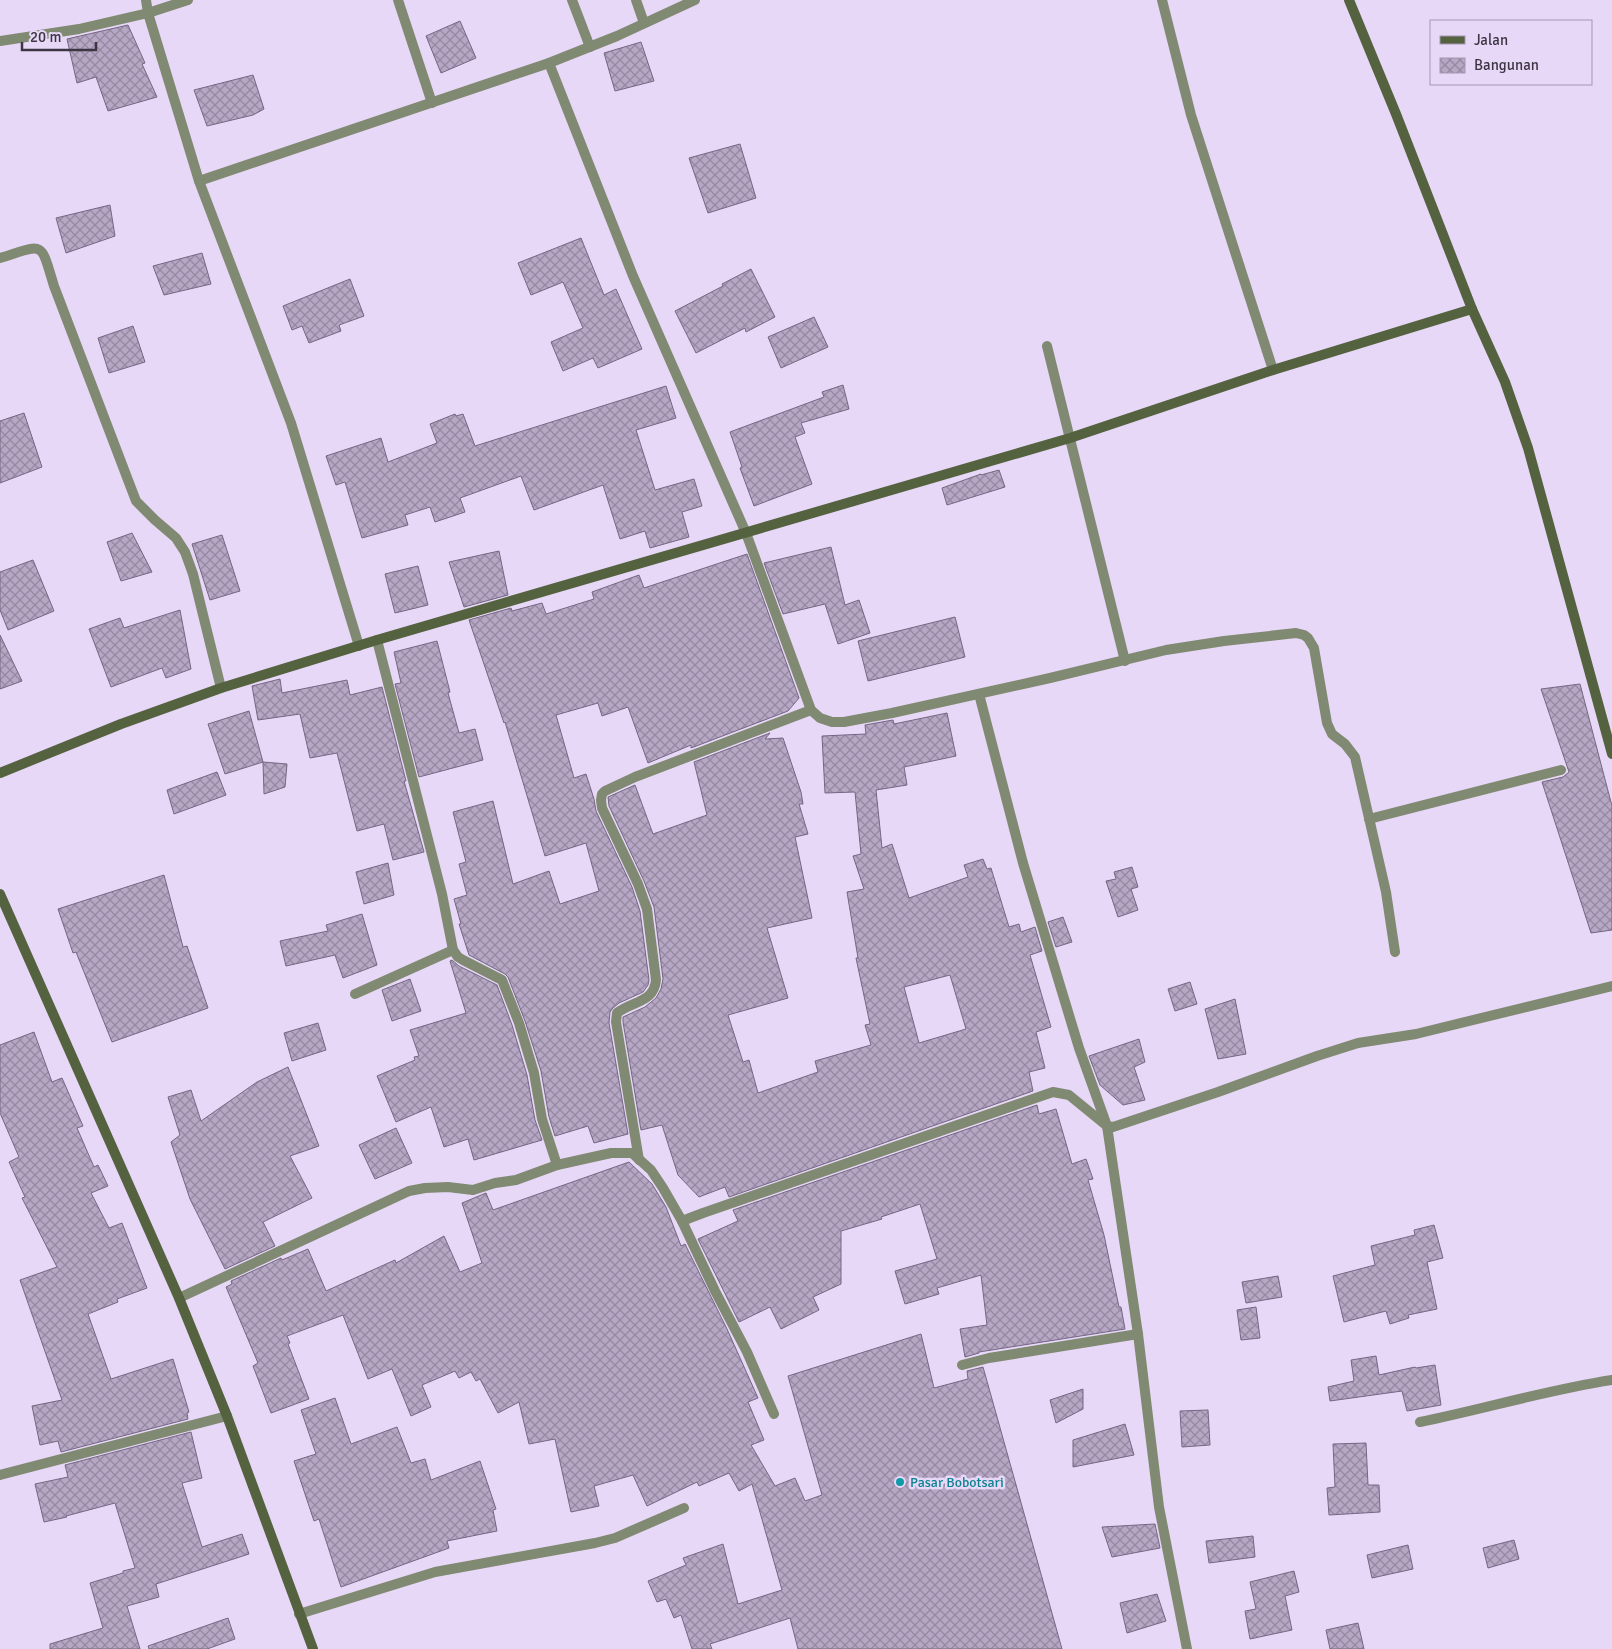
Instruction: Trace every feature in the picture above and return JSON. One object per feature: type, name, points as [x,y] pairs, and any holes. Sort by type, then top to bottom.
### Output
[{"type":"street","points":[[146,0],[148,13],[199,181],[291,423],[359,646]]},
{"type":"street","points":[[0,41],[79,29],[148,13],[188,0]]},
{"type":"street","points":[[398,0],[432,102]]},
{"type":"street","points":[[572,0],[590,47]]},
{"type":"street","points":[[636,0],[644,23]]},
{"type":"street","points":[[199,181],[549,63],[590,47],[695,0]]},
{"type":"street","points":[[1162,0],[1191,115],[1274,370]]},
{"type":"street","points":[[1349,0],[1396,114],[1472,309],[1505,382],[1528,448],[1612,754]]},
{"type":"street","points":[[549,63],[633,276],[746,533],[811,710],[820,718],[832,722],[844,722],[892,714],[1166,650],[1282,635],[1304,634],[1314,648],[1327,723],[1332,734],[1345,744],[1355,757],[1386,892],[1395,952]]},
{"type":"street","points":[[0,258],[32,248],[38,248],[45,256],[54,286],[136,501],[176,538],[185,552],[194,574],[221,688]]},
{"type":"street","points":[[0,773],[121,724],[221,688],[377,640],[1070,438],[1274,370],[1472,309]]},
{"type":"street","points":[[1047,346],[1125,661]]},
{"type":"street","points":[[377,640],[442,894],[453,950],[463,960],[502,980],[519,1023],[534,1073],[542,1119],[557,1165]]},
{"type":"street","points":[[979,694],[1023,863],[1079,1048],[1107,1126],[1138,1334],[1159,1507],[1187,1649]]},
{"type":"street","points":[[639,1160],[616,1022],[617,1012],[646,998],[653,991],[656,980],[647,909],[638,884],[602,808],[602,794],[635,777],[811,710]]},
{"type":"street","points":[[1369,820],[1561,770]]},
{"type":"street","points":[[0,894],[179,1298],[226,1416],[313,1649]]},
{"type":"street","points":[[355,994],[453,950]]},
{"type":"street","points":[[682,1221],[702,1212],[1053,1092],[1069,1095],[1107,1126],[1113,1127],[1144,1118],[1358,1043],[1416,1034],[1612,986]]},
{"type":"street","points":[[179,1298],[409,1191],[448,1187],[473,1190],[495,1183],[516,1180],[557,1165],[611,1153],[632,1153],[651,1170],[682,1221],[715,1291],[747,1352],[774,1414]]},
{"type":"street","points":[[962,1366],[989,1358],[1138,1334]]},
{"type":"street","points":[[1420,1422],[1576,1386],[1612,1380]]},
{"type":"street","points":[[0,1474],[226,1416]]},
{"type":"street","points":[[299,1614],[435,1572],[602,1542],[684,1508]]},
{"type":"building","points":[[460,21],[476,58],[441,73],[426,36]]},
{"type":"building","points":[[128,25],[145,63],[142,64],[157,97],[108,111],[96,77],[77,83],[67,39]]},
{"type":"building","points":[[641,42],[654,81],[615,91],[604,53]]},
{"type":"building","points":[[253,75],[264,109],[253,115],[207,126],[194,90]]},
{"type":"building","points":[[740,144],[756,198],[708,213],[689,158]]},
{"type":"building","points":[[110,205],[115,236],[66,253],[56,218]]},
{"type":"building","points":[[581,238],[604,295],[616,289],[642,349],[598,368],[593,358],[563,371],[551,342],[583,328],[563,282],[531,295],[518,263]]},
{"type":"building","points":[[202,253],[211,284],[164,295],[153,266]]},
{"type":"building","points":[[751,269],[775,317],[746,332],[745,328],[696,353],[675,311]]},
{"type":"building","points":[[350,279],[364,316],[339,325],[341,331],[309,343],[302,326],[292,330],[283,306]]},
{"type":"building","points":[[814,317],[828,347],[781,368],[768,337]]},
{"type":"building","points":[[133,326],[145,362],[109,373],[98,338]]},
{"type":"building","points":[[843,385],[849,409],[801,423],[805,433],[795,437],[812,484],[754,506],[740,468],[742,467],[730,432],[824,397],[822,392]]},
{"type":"building","points":[[666,386],[676,418],[636,430],[655,490],[694,479],[702,506],[682,512],[689,537],[650,548],[645,531],[620,539],[603,485],[534,510],[521,476],[460,498],[465,512],[435,522],[430,507],[405,515],[408,525],[362,538],[345,482],[336,485],[326,456],[381,438],[388,462],[437,443],[430,424],[455,414],[456,416],[463,414],[475,446]]},
{"type":"building","points":[[24,413],[42,467],[0,483],[0,421]]},
{"type":"building","points":[[999,470],[1005,487],[947,505],[942,488],[981,474]]},
{"type":"building","points":[[132,533],[152,572],[121,581],[107,542]]},
{"type":"building","points":[[222,535],[240,591],[210,600],[192,544]]},
{"type":"building","points":[[831,547],[845,605],[859,600],[870,633],[838,644],[825,604],[783,614],[764,563]]},
{"type":"building","points":[[499,551],[508,595],[464,607],[449,562]]},
{"type":"building","points":[[747,554],[799,698],[788,711],[691,748],[691,745],[648,763],[628,707],[602,716],[598,703],[556,715],[574,778],[586,774],[596,811],[632,887],[640,911],[649,980],[643,992],[619,1003],[610,1012],[609,1023],[628,1134],[594,1143],[588,1126],[555,1136],[549,1117],[541,1071],[508,977],[469,955],[459,924],[461,924],[454,899],[467,895],[459,864],[466,862],[453,812],[493,801],[513,884],[549,871],[560,904],[599,891],[586,843],[545,856],[505,722],[469,620],[511,608],[512,611],[542,603],[546,614],[594,599],[592,592],[639,575],[644,588]]},
{"type":"building","points":[[33,560],[54,611],[8,630],[0,610],[0,572]]},
{"type":"building","points":[[418,566],[428,605],[395,613],[385,574]]},
{"type":"building","points":[[180,610],[191,669],[166,678],[162,668],[111,687],[89,629],[120,618],[124,628]]},
{"type":"building","points":[[955,617],[965,657],[868,681],[858,641]]},
{"type":"building","points":[[0,635],[22,681],[0,689]]},
{"type":"building","points":[[437,641],[459,733],[475,729],[483,760],[419,777],[395,684],[401,683],[394,652]]},
{"type":"building","points":[[280,679],[282,693],[347,680],[350,695],[382,687],[406,781],[404,781],[424,852],[393,860],[384,824],[357,831],[337,753],[310,758],[300,714],[258,720],[252,686]]},
{"type":"building","points":[[1580,684],[1612,806],[1612,930],[1591,933],[1542,782],[1563,777],[1569,772],[1541,689]]},
{"type":"building","points":[[249,711],[263,762],[225,774],[208,724]]},
{"type":"building","points":[[947,713],[956,756],[904,767],[907,785],[876,790],[882,848],[892,844],[909,898],[968,877],[964,865],[983,859],[987,869],[991,868],[1009,927],[1019,924],[1021,932],[1035,927],[1042,951],[1030,955],[1051,1027],[1036,1032],[1045,1068],[1029,1072],[1033,1091],[729,1197],[725,1187],[699,1197],[678,1175],[662,1125],[641,1130],[623,1017],[645,1007],[656,998],[661,989],[663,979],[654,907],[609,806],[608,797],[635,785],[653,834],[707,815],[694,762],[770,733],[765,739],[783,738],[801,792],[803,804],[799,804],[808,834],[795,837],[812,918],[767,928],[788,998],[728,1015],[743,1062],[749,1060],[758,1093],[818,1072],[815,1061],[871,1045],[865,1025],[870,1024],[856,958],[858,958],[847,892],[864,889],[853,856],[861,854],[855,792],[825,793],[822,736],[866,734],[865,725],[893,720],[894,724]],"holes":[[[950,975],[966,1029],[919,1043],[904,987]]]},
{"type":"building","points":[[263,762],[287,764],[285,787],[264,794]]},
{"type":"building","points":[[217,772],[226,795],[174,814],[167,790]]},
{"type":"building","points":[[388,863],[394,895],[364,904],[356,872]]},
{"type":"building","points":[[1132,867],[1138,887],[1131,889],[1138,910],[1118,917],[1106,881],[1116,879],[1114,872]]},
{"type":"building","points":[[164,875],[183,947],[187,946],[208,1008],[112,1042],[76,952],[73,953],[58,909]]},
{"type":"building","points":[[362,914],[377,965],[343,978],[335,955],[286,966],[280,941],[328,931],[326,925]]},
{"type":"building","points":[[1063,917],[1072,942],[1056,947],[1048,922]]},
{"type":"building","points":[[452,960],[459,966],[497,985],[512,1025],[527,1075],[535,1120],[542,1140],[474,1160],[468,1139],[444,1147],[431,1107],[396,1122],[377,1076],[415,1060],[414,1057],[419,1056],[410,1030],[466,1013],[450,961]]},
{"type":"building","points":[[410,979],[421,1011],[392,1021],[382,990]]},
{"type":"building","points":[[1190,982],[1197,1004],[1175,1011],[1168,989]]},
{"type":"building","points":[[1235,999],[1246,1054],[1218,1059],[1205,1009]]},
{"type":"building","points":[[318,1023],[326,1050],[292,1061],[284,1033]]},
{"type":"building","points":[[34,1032],[52,1082],[62,1078],[83,1126],[77,1128],[94,1167],[98,1165],[108,1186],[91,1193],[109,1228],[122,1223],[147,1288],[117,1299],[118,1302],[88,1314],[111,1379],[173,1359],[189,1412],[187,1413],[188,1419],[61,1452],[58,1441],[40,1445],[32,1406],[62,1400],[20,1280],[57,1267],[22,1198],[25,1197],[9,1162],[19,1157],[0,1113],[0,1045]]},
{"type":"building","points":[[1139,1039],[1145,1062],[1134,1067],[1145,1100],[1123,1105],[1100,1085],[1089,1056]]},
{"type":"building","points":[[288,1067],[319,1146],[290,1156],[312,1198],[263,1222],[275,1246],[225,1269],[190,1199],[171,1142],[180,1135],[168,1097],[191,1090],[201,1121],[257,1082]]},
{"type":"building","points":[[1037,1105],[1039,1114],[1056,1109],[1072,1164],[1086,1159],[1093,1179],[1088,1180],[1104,1235],[1125,1329],[979,1352],[965,1357],[960,1329],[987,1325],[981,1275],[937,1288],[939,1294],[905,1304],[895,1271],[937,1259],[920,1204],[881,1217],[882,1219],[841,1231],[841,1284],[813,1297],[819,1310],[781,1329],[770,1307],[739,1322],[698,1239],[738,1221],[733,1210]]},
{"type":"building","points":[[396,1128],[412,1163],[375,1179],[359,1145]]},
{"type":"building","points":[[629,1162],[652,1184],[666,1207],[681,1246],[685,1244],[727,1329],[758,1398],[748,1402],[764,1440],[751,1445],[775,1486],[795,1478],[805,1501],[822,1495],[788,1376],[921,1334],[934,1388],[968,1379],[967,1371],[983,1367],[1062,1649],[798,1649],[790,1618],[710,1644],[712,1649],[692,1649],[681,1615],[674,1618],[666,1599],[657,1602],[648,1581],[686,1565],[683,1558],[723,1544],[738,1604],[782,1590],[752,1484],[739,1491],[729,1473],[699,1486],[697,1482],[647,1506],[633,1475],[594,1486],[599,1506],[571,1512],[555,1439],[529,1444],[519,1402],[498,1413],[480,1379],[476,1381],[471,1372],[459,1378],[455,1371],[422,1385],[431,1407],[411,1416],[392,1369],[368,1379],[343,1315],[287,1336],[290,1343],[288,1344],[309,1399],[271,1413],[253,1366],[258,1363],[226,1287],[232,1284],[231,1281],[281,1258],[282,1260],[308,1249],[326,1291],[395,1260],[396,1263],[444,1236],[460,1272],[482,1263],[462,1203],[486,1193],[493,1210]]},
{"type":"building","points":[[1434,1225],[1443,1258],[1427,1262],[1437,1309],[1408,1315],[1409,1318],[1390,1324],[1386,1311],[1344,1322],[1333,1276],[1375,1265],[1371,1246],[1415,1235],[1414,1230]]},
{"type":"building","points":[[1278,1276],[1282,1297],[1246,1303],[1242,1282]]},
{"type":"building","points":[[1256,1307],[1260,1338],[1241,1340],[1237,1310]]},
{"type":"building","points":[[1376,1356],[1379,1375],[1415,1367],[1435,1365],[1441,1405],[1407,1411],[1402,1391],[1330,1401],[1328,1387],[1354,1381],[1351,1360]]},
{"type":"building","points":[[1083,1389],[1083,1409],[1056,1423],[1050,1400]]},
{"type":"building","points":[[335,1398],[351,1444],[397,1427],[411,1463],[425,1459],[431,1480],[480,1461],[496,1509],[493,1510],[497,1531],[447,1541],[449,1548],[341,1587],[319,1519],[314,1521],[294,1461],[316,1454],[301,1410]]},
{"type":"building","points":[[1208,1410],[1210,1445],[1182,1447],[1180,1411]]},
{"type":"building","points":[[1125,1424],[1134,1455],[1073,1467],[1073,1440]]},
{"type":"building","points":[[191,1432],[202,1478],[182,1483],[202,1547],[242,1534],[249,1554],[156,1584],[159,1597],[127,1606],[140,1649],[50,1649],[50,1644],[103,1628],[90,1583],[135,1568],[115,1503],[44,1522],[35,1484],[68,1477],[65,1465]]},
{"type":"building","points":[[1366,1443],[1368,1485],[1379,1485],[1380,1512],[1329,1515],[1327,1488],[1335,1487],[1333,1444]]},
{"type":"building","points":[[1155,1524],[1160,1548],[1112,1557],[1102,1527]]},
{"type":"building","points":[[1253,1536],[1255,1557],[1209,1563],[1206,1541]]},
{"type":"building","points":[[1514,1540],[1519,1559],[1488,1568],[1483,1548]]},
{"type":"building","points":[[1408,1545],[1413,1569],[1372,1578],[1367,1555]]},
{"type":"building","points":[[1294,1571],[1299,1592],[1285,1596],[1292,1630],[1250,1639],[1245,1611],[1256,1609],[1250,1582]]},
{"type":"building","points":[[1157,1594],[1166,1621],[1127,1633],[1120,1603]]},
{"type":"building","points":[[228,1618],[235,1639],[207,1649],[149,1649],[148,1646]]},
{"type":"building","points":[[1358,1623],[1364,1649],[1330,1649],[1326,1630]]},
{"type":"place","name":"Pasar Bobotsari","points":[[900,1482]]}]
